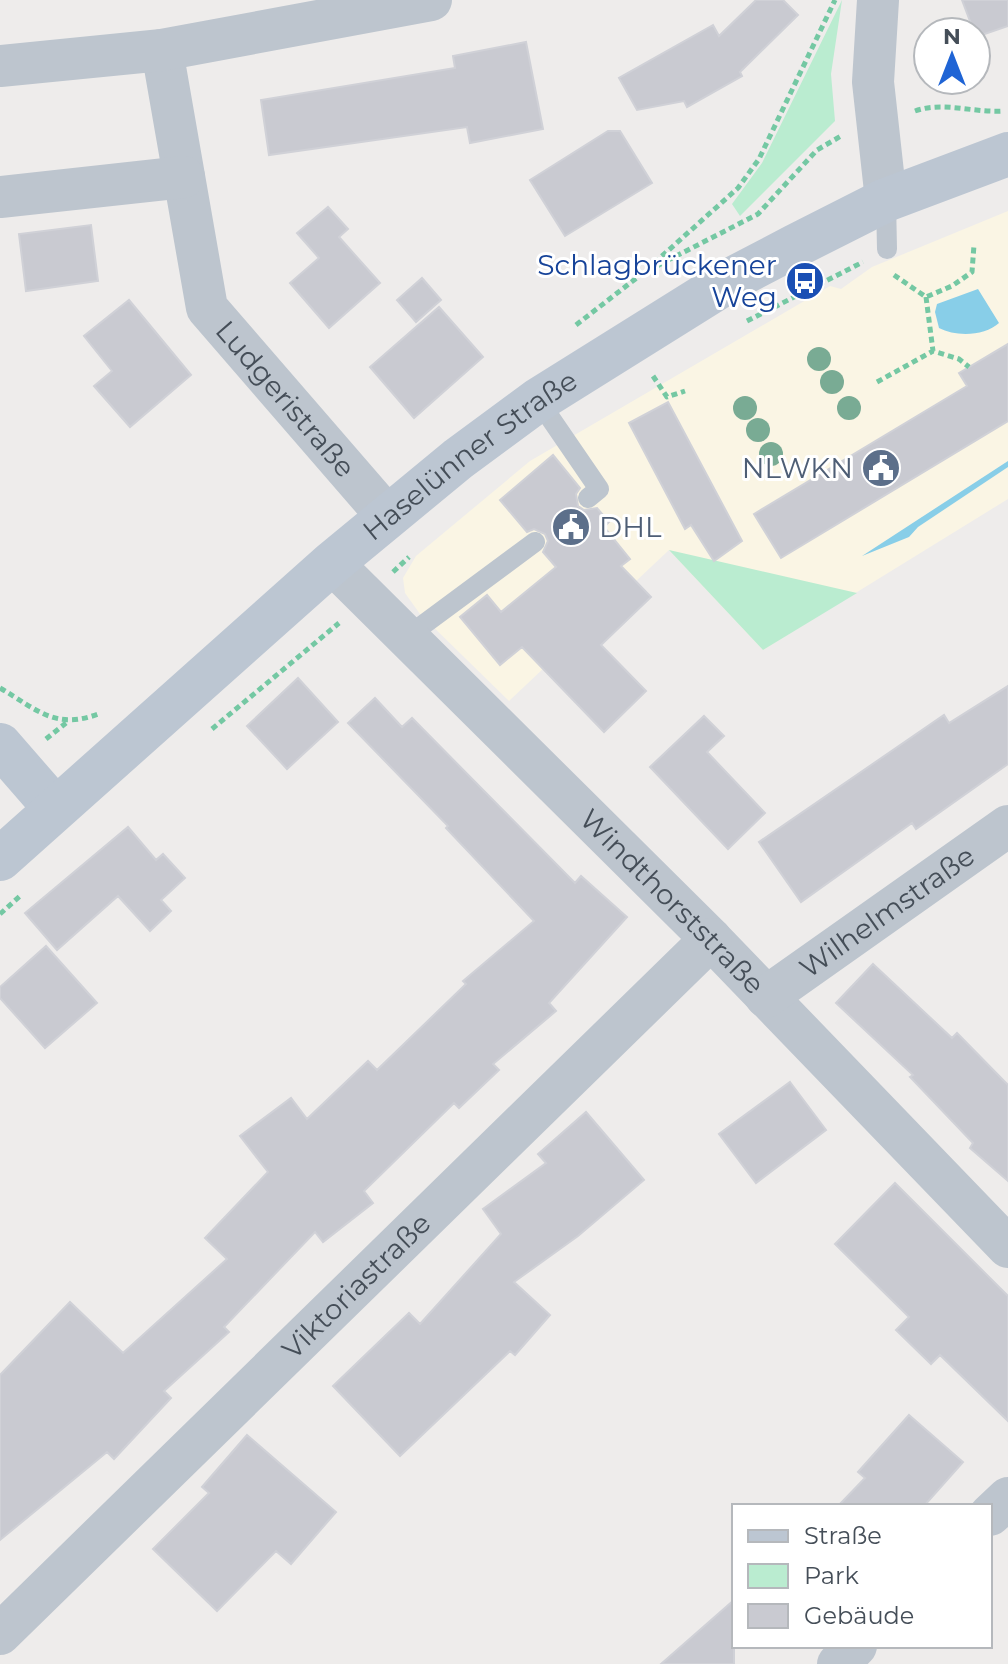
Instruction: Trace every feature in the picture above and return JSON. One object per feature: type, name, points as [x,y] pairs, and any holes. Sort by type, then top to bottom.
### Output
[{"type":"street","points":[[0,66],[162,50],[431,0]]},
{"type":"street","points":[[878,0],[873,82],[886,200]]},
{"type":"street","name":"Ludgeristraße","points":[[162,50],[207,308],[387,516]]},
{"type":"street","name":"Haselünner Straße","points":[[12,876],[54,807],[387,516],[538,400],[730,280],[886,200],[1008,154]]},
{"type":"street","points":[[0,197],[184,177]]},
{"type":"street","name":"Windthorststraße","points":[[332,563],[711,939],[1008,1247]]},
{"type":"street","points":[[0,745],[54,807]]},
{"type":"street","name":"Wilhelmstraße","points":[[766,997],[1008,826]]},
{"type":"street","name":"Viktoriastraße","points":[[0,1634],[711,939]]},
{"type":"street","points":[[992,1513],[1008,1498]]},
{"type":"street","points":[[838,1664],[854,1648]]},
{"type":"lane","points":[[886,200],[887,249]]},
{"type":"lane","points":[[538,400],[599,489],[588,498]]},
{"type":"lane","points":[[408,636],[535,542]]},
{"type":"path","points":[[835,0],[759,159],[738,188],[643,273],[758,214],[817,150],[838,137],[935,104],[974,113],[1008,111]]},
{"type":"path","points":[[926,297],[952,286],[972,272],[974,245]]},
{"type":"path","points":[[745,322],[887,249]]},
{"type":"path","points":[[893,275],[926,297],[933,351]]},
{"type":"path","points":[[877,382],[933,351],[959,359],[969,367]]},
{"type":"path","points":[[641,384],[666,368]]},
{"type":"path","points":[[653,376],[667,397],[685,391]]},
{"type":"path","points":[[208,733],[366,597],[411,554]]},
{"type":"path","points":[[0,688],[41,714],[67,722]]},
{"type":"path","points":[[0,914],[12,876]]},
{"type":"shaded area","points":[[1008,211],[1008,499],[763,650],[669,550],[509,701],[420,614],[405,593],[403,578],[416,556],[530,461],[830,286],[841,289],[872,267]]},
{"type":"green space","points":[[842,0],[831,74],[835,121],[740,216],[732,204],[762,163]]},
{"type":"green space","points":[[669,550],[857,593],[763,650]]},
{"type":"water","points":[[978,289],[999,323],[986,331],[970,334],[939,328],[935,312],[937,304]]},
{"type":"water","points":[[1008,461],[1008,467],[918,527],[909,537],[862,556]]},
{"type":"building","points":[[756,0],[783,0],[798,15],[740,72],[742,76],[687,107],[684,101],[637,110],[619,78],[713,25],[719,36]]},
{"type":"building","points":[[962,0],[1008,0],[1008,26],[992,32],[992,16],[968,16]]},
{"type":"building","points":[[526,42],[543,129],[470,143],[467,127],[269,155],[261,100],[455,68],[453,56]]},
{"type":"building","points":[[608,131],[620,131],[652,183],[565,236],[530,180]]},
{"type":"building","points":[[328,207],[348,229],[339,237],[380,283],[329,328],[290,283],[319,258],[297,233]]},
{"type":"building","points":[[91,225],[98,281],[26,291],[19,234]]},
{"type":"building","points":[[422,278],[441,300],[416,322],[397,300]]},
{"type":"building","points":[[129,300],[191,375],[130,427],[94,386],[112,371],[84,336]]},
{"type":"building","points":[[439,307],[483,357],[414,418],[370,367]]},
{"type":"building","name":"NLWKN","points":[[1008,344],[1008,421],[781,558],[754,514],[967,386],[959,373]]},
{"type":"building","points":[[668,402],[742,541],[714,561],[691,525],[685,529],[629,423]]},
{"type":"building","points":[[553,455],[580,488],[576,494],[578,506],[584,510],[597,508],[609,522],[604,527],[630,559],[621,566],[651,597],[601,645],[646,691],[604,732],[522,647],[500,665],[460,617],[487,595],[501,612],[556,567],[543,552],[548,541],[545,534],[534,529],[527,532],[500,500]]},
{"type":"building","points":[[298,678],[338,722],[287,769],[247,726]]},
{"type":"building","points":[[1008,686],[1008,764],[916,829],[912,823],[801,902],[759,842],[944,715],[949,723]]},
{"type":"building","points":[[375,698],[402,727],[412,718],[575,883],[581,876],[627,917],[549,1003],[556,1011],[493,1064],[499,1070],[459,1108],[454,1103],[364,1191],[373,1203],[323,1242],[315,1232],[224,1327],[229,1332],[164,1391],[171,1398],[114,1459],[107,1452],[0,1540],[0,1375],[70,1302],[123,1353],[227,1259],[205,1238],[268,1172],[240,1136],[291,1098],[307,1119],[368,1061],[377,1070],[466,984],[463,981],[534,921],[348,723]]},
{"type":"building","points":[[704,716],[724,736],[707,752],[765,813],[728,849],[650,767]]},
{"type":"building","points":[[128,827],[156,860],[163,854],[185,878],[161,900],[171,911],[150,931],[118,896],[57,950],[25,913]]},
{"type":"building","points":[[46,946],[97,1003],[45,1048],[0,998],[0,987]]},
{"type":"building","points":[[873,964],[952,1038],[957,1033],[1008,1085],[1008,1181],[970,1148],[973,1143],[910,1077],[913,1075],[836,1003]]},
{"type":"building","points":[[790,1082],[826,1130],[756,1183],[719,1134]]},
{"type":"building","points":[[586,1112],[644,1180],[578,1236],[514,1282],[550,1315],[515,1355],[510,1351],[400,1456],[333,1386],[409,1313],[420,1324],[501,1234],[483,1209],[546,1163],[538,1154]]},
{"type":"building","points":[[895,1183],[1008,1296],[1008,1421],[940,1355],[931,1364],[896,1330],[909,1317],[835,1244]]},
{"type":"building","points":[[909,1415],[963,1462],[926,1504],[840,1504],[865,1478],[858,1472]]},
{"type":"building","points":[[247,1435],[336,1512],[291,1564],[276,1551],[217,1611],[153,1549],[209,1493],[202,1487]]},
{"type":"building","points":[[732,1602],[734,1664],[661,1664]]},
{"type":"place","name":"Schlagbrückener Weg","points":[[805,281]]},
{"type":"place","name":"NLWKN","points":[[881,468]]},
{"type":"place","name":"DHL","points":[[571,527]]}]
